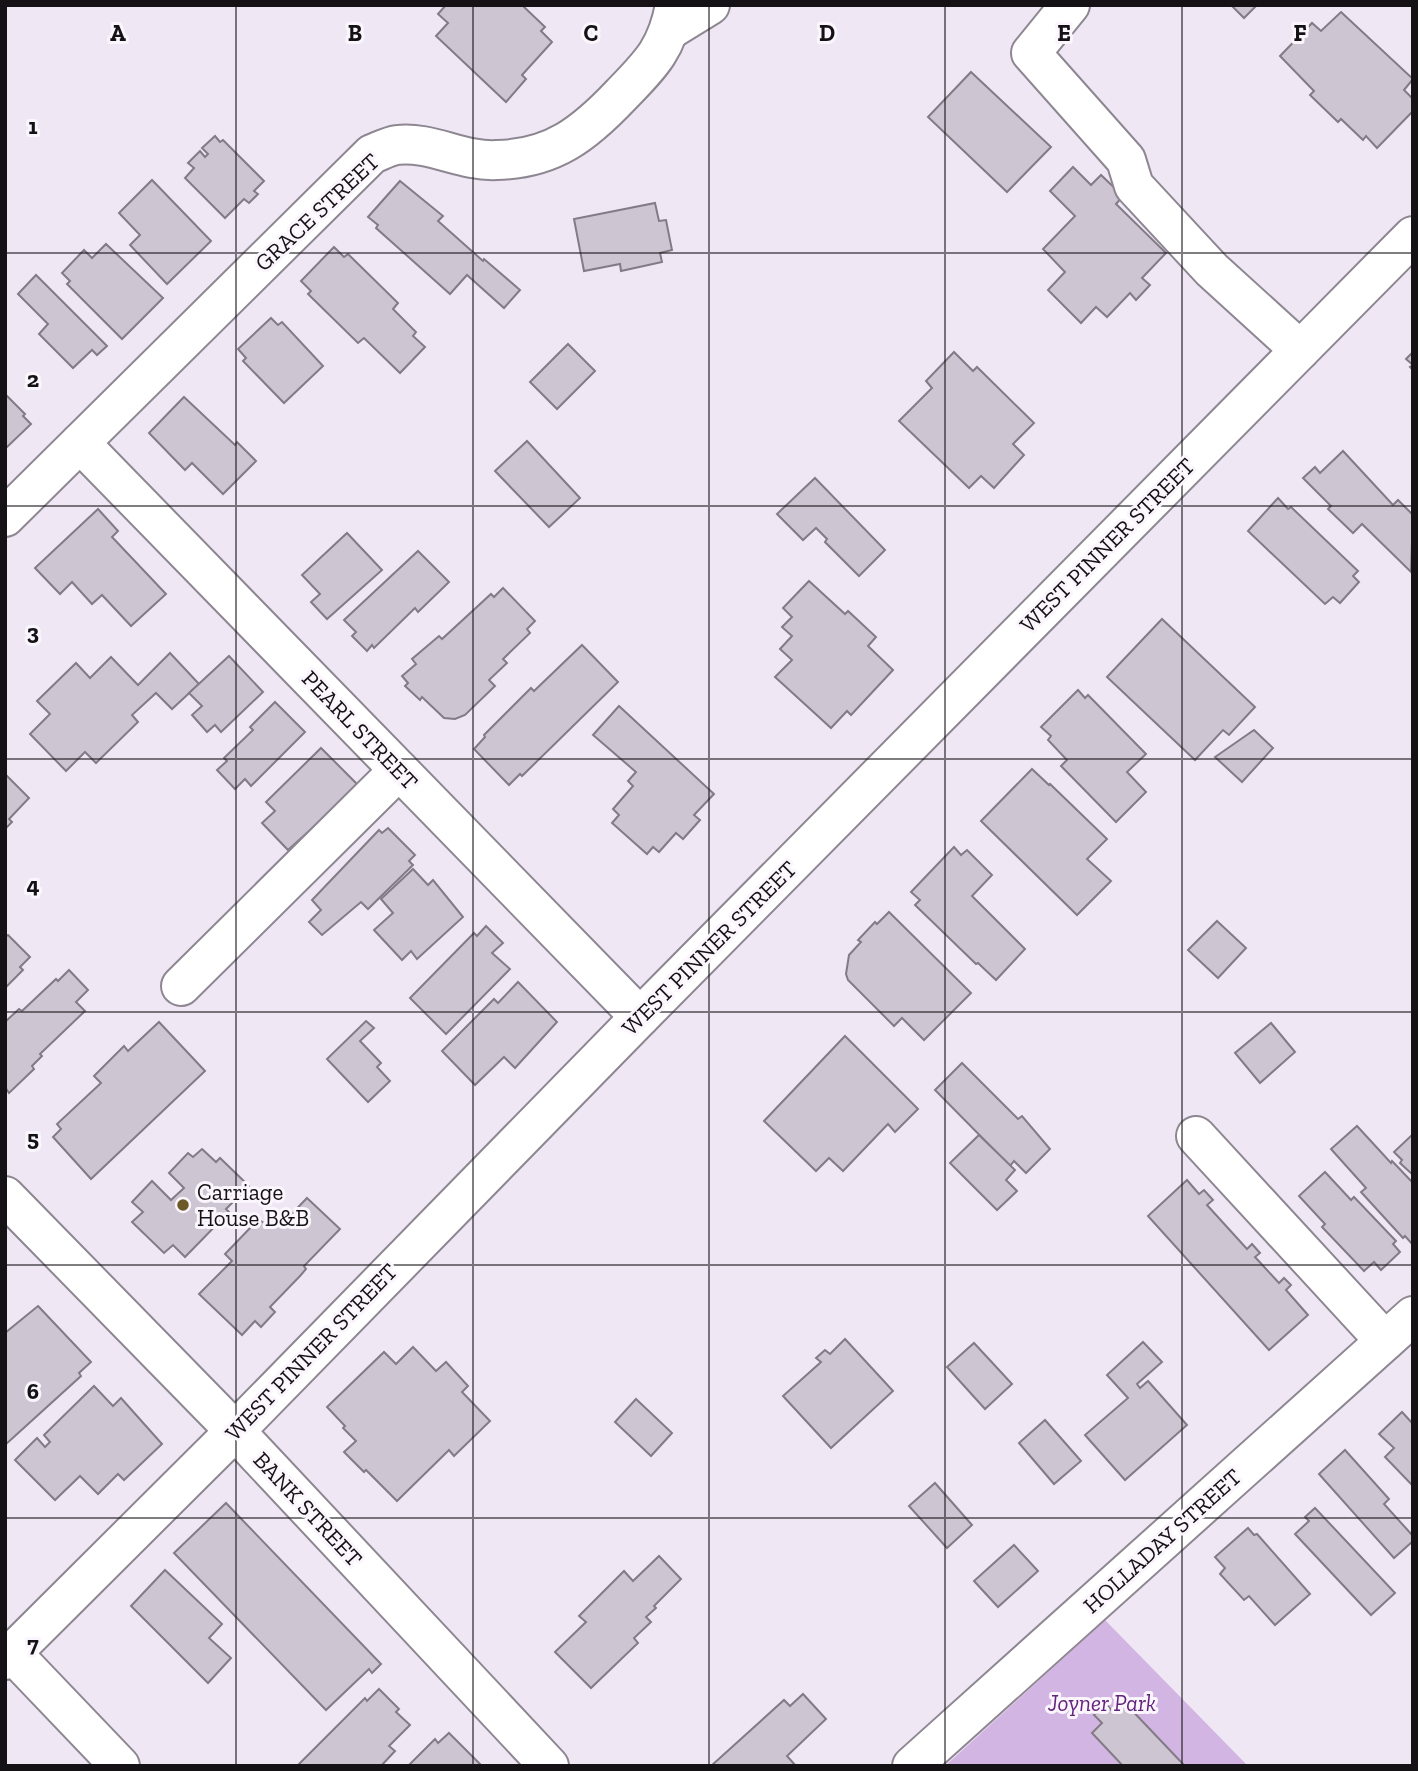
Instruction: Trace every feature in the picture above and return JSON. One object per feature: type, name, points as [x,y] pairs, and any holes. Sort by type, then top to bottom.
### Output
[{"type":"street","points":[[673,17],[710,5]]},
{"type":"street","points":[[1070,5],[1031,53],[1126,160],[1134,186],[1212,270],[1300,350]]},
{"type":"street","name":"GRACE STREET","points":[[5,517],[372,154],[395,145],[420,145],[467,159],[498,160],[537,154],[573,139],[592,125],[656,59],[673,17]]},
{"type":"street","name":"WEST PINNER STREET","points":[[8,1657],[235,1431],[640,1017],[1413,236]]},
{"type":"street","name":"PEARL STREET","points":[[80,443],[640,1017]]},
{"type":"street","points":[[181,986],[399,770]]},
{"type":"street","points":[[1196,1136],[1385,1341]]},
{"type":"street","name":"BANK STREET","points":[[5,1196],[235,1431],[549,1766]]},
{"type":"street","name":"HOLLADAY STREET","points":[[912,1766],[1413,1316]]},
{"type":"street","points":[[8,1657],[120,1766]]},
{"type":"green space","name":"Joyner Park","points":[[1105,1620],[1248,1766],[945,1766]]},
{"type":"building","points":[[446,5],[522,5],[545,27],[541,31],[552,42],[522,75],[526,79],[506,102],[436,36],[448,23],[438,14]]},
{"type":"building","points":[[1231,5],[1257,5],[1244,18]]},
{"type":"building","points":[[1341,12],[1413,79],[1404,90],[1413,99],[1413,111],[1377,148],[1366,136],[1363,140],[1341,119],[1338,122],[1310,95],[1314,91],[1280,56],[1312,23],[1321,31]]},
{"type":"building","points":[[971,72],[1051,147],[1007,192],[928,117]]},
{"type":"building","points":[[215,136],[220,142],[223,140],[264,181],[254,191],[258,194],[249,203],[244,199],[225,218],[185,178],[194,168],[188,163],[200,151],[205,157],[208,154],[202,148]]},
{"type":"building","points":[[1073,167],[1091,185],[1101,175],[1123,196],[1116,204],[1166,253],[1142,278],[1150,285],[1136,300],[1130,293],[1107,317],[1096,307],[1081,323],[1048,290],[1065,272],[1043,249],[1075,216],[1050,191]]},
{"type":"building","points":[[152,180],[211,241],[167,284],[130,245],[140,235],[119,213]]},
{"type":"building","points":[[400,181],[443,216],[438,221],[520,290],[504,308],[467,275],[450,294],[376,228],[378,225],[368,217]]},
{"type":"building","points":[[655,203],[659,221],[666,220],[672,250],[660,253],[662,262],[621,271],[620,264],[584,271],[574,219]]},
{"type":"building","points":[[106,244],[163,298],[122,339],[67,284],[70,281],[62,273],[84,250],[92,258]]},
{"type":"building","points":[[334,247],[344,257],[348,254],[398,303],[393,309],[416,332],[413,336],[425,347],[400,373],[364,338],[358,343],[308,294],[311,291],[301,281]]},
{"type":"building","points":[[36,275],[107,346],[97,355],[92,350],[73,368],[39,334],[48,324],[18,294]]},
{"type":"building","points":[[271,318],[278,325],[282,322],[323,366],[284,403],[243,361],[246,358],[238,349]]},
{"type":"building","points":[[568,344],[595,371],[557,409],[530,382]]},
{"type":"building","points":[[954,352],[973,371],[977,367],[1034,423],[1013,444],[1024,455],[994,488],[981,476],[969,488],[899,421],[932,388],[926,381]]},
{"type":"building","points":[[1413,352],[1413,365],[1406,359]]},
{"type":"building","points":[[5,394],[31,424],[5,449]]},
{"type":"building","points":[[184,397],[256,461],[223,494],[192,463],[185,470],[149,433]]},
{"type":"building","points":[[527,441],[580,498],[549,527],[495,471]]},
{"type":"building","points":[[1343,451],[1393,505],[1398,500],[1413,515],[1411,572],[1362,524],[1353,533],[1328,509],[1331,506],[1303,478],[1315,467],[1320,473]]},
{"type":"building","points":[[815,478],[885,550],[859,576],[825,542],[827,539],[816,528],[803,540],[777,514]]},
{"type":"building","points":[[1278,498],[1288,509],[1291,507],[1358,571],[1353,576],[1359,582],[1340,603],[1333,597],[1325,604],[1248,531]]},
{"type":"building","points":[[98,509],[118,531],[112,537],[166,594],[131,626],[102,595],[92,604],[72,582],[60,594],[35,568]]},
{"type":"building","points":[[347,533],[382,570],[327,619],[311,602],[320,594],[302,575]]},
{"type":"building","points":[[418,551],[449,582],[418,612],[415,608],[374,648],[372,645],[367,651],[352,636],[356,632],[344,620]]},
{"type":"building","points":[[809,581],[845,614],[848,611],[876,637],[868,646],[893,670],[851,715],[847,711],[831,728],[775,677],[792,660],[780,649],[792,636],[782,627],[792,617],[783,608]]},
{"type":"building","points":[[503,588],[535,621],[527,629],[530,633],[503,659],[507,663],[489,680],[495,686],[465,715],[455,719],[444,718],[422,697],[420,700],[405,686],[408,683],[402,676],[416,664],[412,659],[439,636],[442,639],[491,594],[494,597]]},
{"type":"building","points":[[1162,619],[1255,707],[1229,735],[1223,730],[1195,760],[1107,677]]},
{"type":"building","points":[[582,645],[618,682],[522,776],[520,774],[509,785],[474,749],[484,735],[531,688],[534,691]]},
{"type":"building","points":[[170,653],[199,684],[172,709],[156,693],[132,715],[138,722],[96,763],[85,752],[66,771],[30,734],[50,714],[37,701],[76,663],[90,678],[111,657],[138,685]]},
{"type":"building","points":[[229,656],[263,692],[221,732],[215,725],[207,732],[192,715],[202,706],[189,693]]},
{"type":"building","points":[[1078,690],[1085,698],[1088,695],[1146,754],[1127,772],[1146,792],[1116,822],[1061,766],[1067,760],[1048,740],[1051,736],[1041,727]]},
{"type":"building","points":[[275,702],[305,732],[251,786],[245,779],[235,789],[217,770],[227,761],[224,758],[253,730],[250,727]]},
{"type":"building","points":[[619,706],[714,794],[694,815],[700,820],[683,839],[676,833],[659,852],[653,847],[647,854],[612,823],[619,815],[613,809],[633,786],[628,781],[636,772],[593,735]]},
{"type":"building","points":[[1254,730],[1273,748],[1242,782],[1215,757]]},
{"type":"building","points":[[321,748],[359,786],[288,850],[262,823],[275,811],[266,802]]},
{"type":"building","points":[[1032,769],[1107,839],[1087,859],[1111,881],[1077,915],[981,821]]},
{"type":"building","points":[[5,774],[29,798],[9,819],[12,822],[5,829]]},
{"type":"building","points":[[388,828],[415,855],[409,861],[413,865],[368,909],[361,902],[322,935],[309,922],[321,910],[312,900],[379,830],[382,833]]},
{"type":"building","points":[[954,847],[961,855],[967,850],[992,875],[972,896],[1025,949],[996,980],[915,905],[920,900],[911,892]]},
{"type":"building","points":[[413,869],[428,885],[433,880],[463,917],[417,959],[411,951],[402,960],[374,930],[393,913],[381,899]]},
{"type":"building","points":[[889,912],[971,993],[924,1040],[902,1018],[894,1026],[848,980],[846,974],[849,955],[861,942],[858,940]]},
{"type":"building","points":[[1217,921],[1246,948],[1218,978],[1188,950]]},
{"type":"building","points":[[486,926],[503,943],[492,953],[510,969],[446,1034],[410,998],[474,933],[477,936]]},
{"type":"building","points":[[8,935],[30,957],[20,967],[23,970],[5,988],[5,937]]},
{"type":"building","points":[[69,970],[88,990],[76,1002],[85,1011],[40,1054],[42,1056],[32,1066],[34,1069],[9,1093],[7,1090],[5,1092],[5,1022],[19,1009],[22,1011]]},
{"type":"building","points":[[518,982],[557,1022],[515,1068],[504,1057],[475,1085],[442,1051],[494,999],[498,1003]]},
{"type":"building","points":[[366,1021],[374,1028],[360,1041],[381,1063],[377,1067],[390,1081],[368,1102],[327,1059]]},
{"type":"building","points":[[159,1022],[205,1071],[91,1179],[53,1137],[61,1129],[57,1124],[101,1083],[94,1076],[124,1046],[128,1051]]},
{"type":"building","points":[[1271,1023],[1295,1052],[1260,1083],[1235,1053]]},
{"type":"building","points":[[845,1036],[918,1109],[895,1132],[888,1124],[843,1171],[829,1158],[816,1171],[764,1121]]},
{"type":"building","points":[[962,1063],[1018,1119],[1022,1116],[1050,1149],[1026,1173],[1014,1161],[1010,1166],[935,1090]]},
{"type":"building","points":[[1357,1126],[1413,1183],[1412,1244],[1405,1236],[1403,1238],[1361,1192],[1366,1188],[1331,1149]]},
{"type":"building","points":[[1413,1134],[1413,1175],[1400,1163],[1402,1160],[1394,1152]]},
{"type":"building","points":[[979,1135],[1015,1170],[1006,1180],[1017,1191],[997,1210],[950,1163]]},
{"type":"building","name":"Carriage House B&B","points":[[202,1149],[216,1162],[220,1158],[249,1186],[226,1209],[229,1212],[185,1257],[173,1245],[164,1253],[132,1222],[143,1212],[132,1202],[152,1181],[171,1200],[184,1188],[169,1173],[188,1153],[193,1157]]},
{"type":"building","points":[[1325,1172],[1351,1200],[1354,1197],[1396,1241],[1393,1244],[1400,1252],[1381,1270],[1374,1262],[1364,1271],[1322,1227],[1325,1224],[1299,1196]]},
{"type":"building","points":[[1187,1180],[1199,1194],[1204,1190],[1213,1200],[1207,1205],[1247,1249],[1252,1244],[1260,1253],[1255,1257],[1279,1283],[1284,1278],[1291,1285],[1286,1290],[1308,1315],[1269,1350],[1148,1216]]},
{"type":"building","points":[[307,1198],[340,1229],[270,1307],[275,1312],[261,1327],[255,1321],[242,1335],[199,1294],[232,1261],[225,1254],[252,1226],[254,1228],[261,1221],[265,1224],[272,1218],[281,1225]]},
{"type":"building","points":[[38,1306],[91,1362],[79,1373],[81,1376],[5,1445],[5,1333]]},
{"type":"building","points":[[845,1339],[893,1391],[831,1448],[783,1396],[821,1362],[816,1358],[825,1350],[830,1354]]},
{"type":"building","points":[[1143,1342],[1162,1362],[1137,1384],[1140,1388],[1148,1381],[1187,1425],[1125,1480],[1085,1435],[1128,1398],[1107,1375]]},
{"type":"building","points":[[974,1343],[1012,1384],[985,1409],[947,1367]]},
{"type":"building","points":[[413,1347],[436,1371],[446,1362],[468,1386],[462,1392],[490,1421],[454,1456],[449,1450],[397,1501],[344,1452],[356,1441],[327,1407],[384,1352],[396,1364]]},
{"type":"building","points":[[94,1386],[113,1406],[121,1398],[162,1444],[124,1480],[118,1474],[98,1494],[80,1476],[55,1500],[15,1460],[37,1438],[45,1447],[50,1442],[44,1435]]},
{"type":"building","points":[[636,1399],[672,1433],[651,1456],[615,1422]]},
{"type":"building","points":[[1402,1412],[1413,1424],[1413,1486],[1385,1457],[1394,1448],[1379,1434]]},
{"type":"building","points":[[1045,1420],[1081,1461],[1054,1484],[1019,1443]]},
{"type":"building","points":[[1345,1450],[1389,1499],[1384,1504],[1413,1536],[1413,1541],[1394,1558],[1319,1474]]},
{"type":"building","points":[[935,1483],[972,1525],[947,1548],[909,1506]]},
{"type":"building","points":[[226,1503],[381,1664],[372,1673],[369,1669],[326,1710],[174,1553]]},
{"type":"building","points":[[1315,1508],[1395,1593],[1371,1615],[1295,1534],[1309,1521],[1305,1517]]},
{"type":"building","points":[[1248,1528],[1254,1535],[1257,1534],[1310,1594],[1275,1625],[1249,1596],[1244,1600],[1220,1574],[1225,1568],[1215,1557]]},
{"type":"building","points":[[1014,1545],[1038,1571],[998,1607],[974,1581]]},
{"type":"building","points":[[659,1556],[681,1579],[646,1617],[651,1622],[634,1638],[638,1643],[591,1688],[555,1652],[586,1622],[579,1616],[624,1571],[633,1581]]},
{"type":"building","points":[[165,1570],[222,1624],[209,1638],[231,1658],[208,1683],[131,1606]]},
{"type":"building","points":[[379,1689],[399,1709],[396,1712],[410,1725],[389,1746],[395,1751],[381,1766],[297,1766],[365,1698],[367,1701]]},
{"type":"building","points":[[803,1694],[826,1719],[787,1756],[796,1766],[711,1766],[784,1700],[790,1706]]},
{"type":"building","points":[[1124,1702],[1183,1764],[1181,1766],[1123,1766],[1092,1733],[1102,1723],[1094,1715],[1106,1704],[1113,1712]]},
{"type":"building","points":[[449,1733],[482,1766],[408,1766],[435,1739],[438,1743]]},
{"type":"place","name":"Carriage House B&B","points":[[183,1205]]}]
